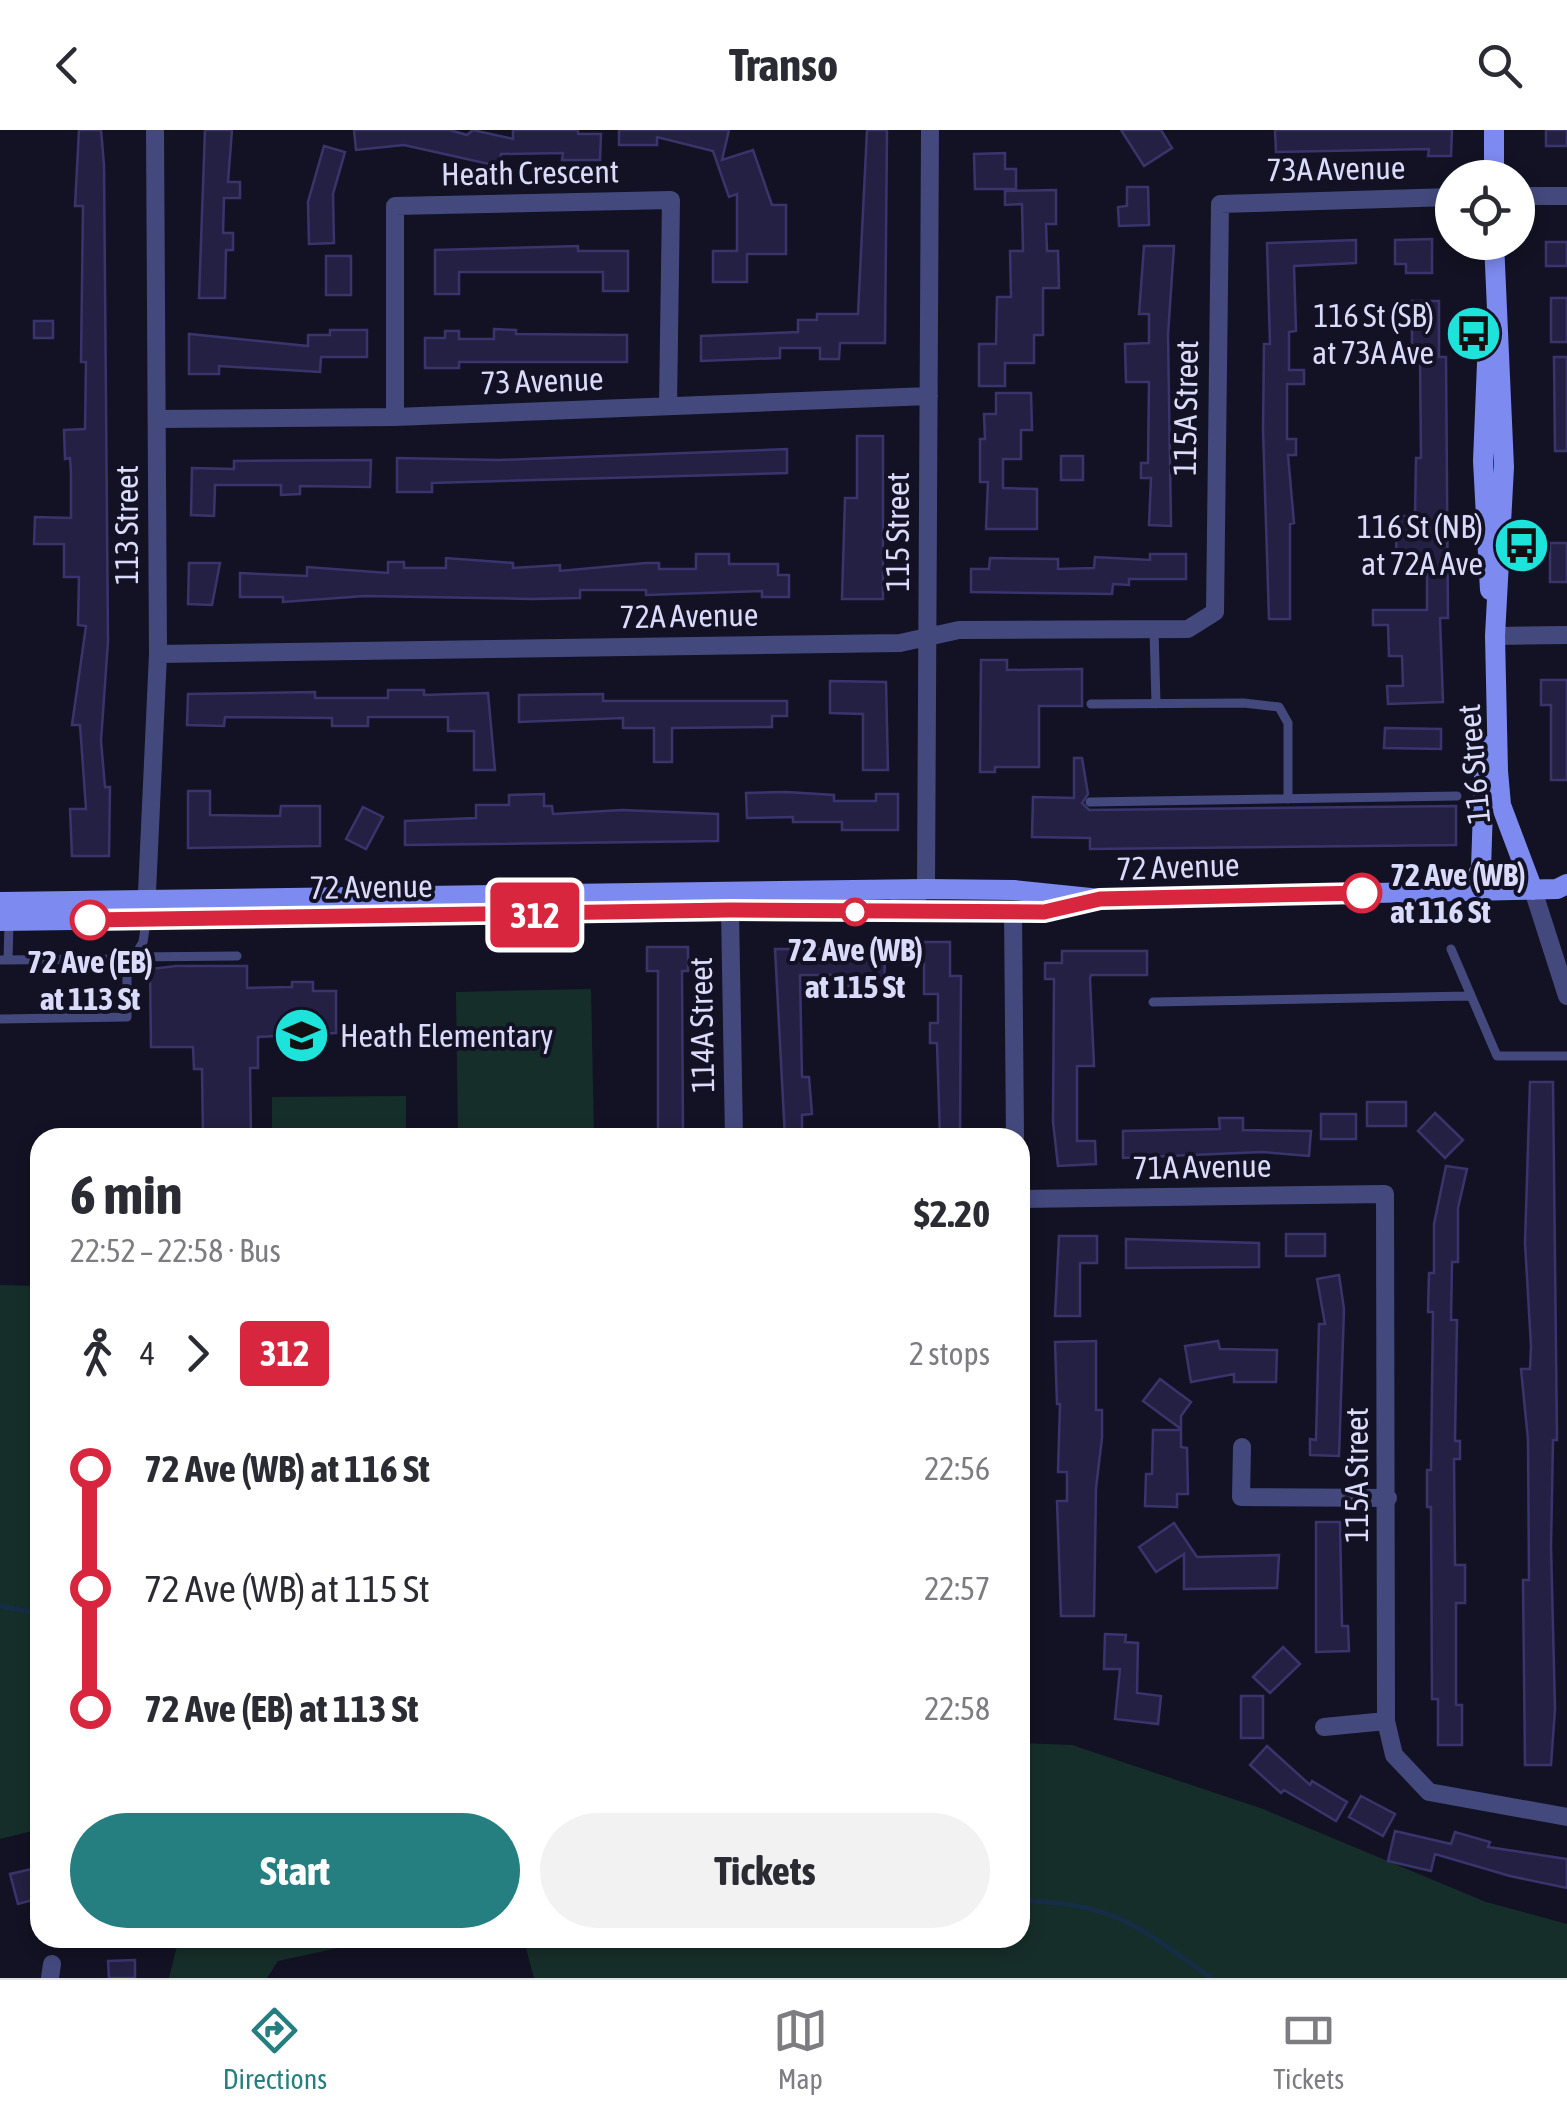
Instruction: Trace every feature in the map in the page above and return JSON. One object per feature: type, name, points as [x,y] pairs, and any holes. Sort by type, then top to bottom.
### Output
[{"type":"main road","points":[[1494,130],[1494,160]]},
{"type":"main road","name":"116 Street","points":[[1494,260],[1482,461],[1484,540],[1496,636],[1501,805],[1533,890]]},
{"type":"main road","points":[[1468,890],[1480,869],[1484,747],[1497,701]]},
{"type":"main road","name":"72 Avenue","points":[[3,915],[147,897],[926,889],[1014,890],[1100,899],[1564,891]]},
{"type":"main road","name":"72 Avenue","points":[[3,915],[146,920],[730,910],[1044,912],[1100,899]]},
{"type":"street","name":"113 Street","points":[[146,920],[158,654],[155,130]]},
{"type":"street","name":"115 Street","points":[[926,889],[930,130]]},
{"type":"street","points":[[1535,196],[1567,196]]},
{"type":"street","name":"73A Avenue","points":[[1220,204],[1435,198]]},
{"type":"street","name":"Heath Crescent","points":[[396,417],[395,206],[671,200],[668,406]]},
{"type":"street","name":"115A Street","points":[[1214,612],[1220,204]]},
{"type":"street","name":"73 Avenue","points":[[156,420],[396,417],[929,396]]},
{"type":"street","name":"72A Avenue","points":[[158,654],[928,640],[959,630],[1188,629],[1214,612]]},
{"type":"street","points":[[1496,636],[1567,635]]},
{"type":"street","points":[[886,912],[926,889]]},
{"type":"street","name":"116 Street","points":[[1533,890],[1567,996]]},
{"type":"street","name":"114A Street","points":[[730,910],[734,1128]]},
{"type":"street","points":[[1013,912],[1016,1128]]},
{"type":"street","name":"115A Street","points":[[1385,1194],[1386,1721],[1394,1754],[1430,1792],[1567,1817]]},
{"type":"street","name":"71A Avenue","points":[[1030,1199],[1385,1194]]},
{"type":"street","points":[[1242,1447],[1241,1497],[1388,1498]]},
{"type":"street","points":[[1324,1726],[1386,1721]]},
{"type":"lane","points":[[1154,629],[1156,704]]},
{"type":"lane","points":[[1091,704],[1279,707],[1288,724],[1288,799]]},
{"type":"lane","points":[[1090,802],[1457,796]]},
{"type":"lane","points":[[3,915],[4,960],[237,956]]},
{"type":"lane","points":[[0,1019],[127,1017],[130,958],[146,920]]},
{"type":"lane","points":[[1450,949],[1497,1056],[1567,1056]]},
{"type":"lane","points":[[1153,1002],[1469,996]]},
{"type":"green space","points":[[591,989],[594,1128],[458,1128],[456,992]]},
{"type":"green space","points":[[406,1096],[406,1128],[272,1128],[272,1097]]},
{"type":"green space","points":[[0,1285],[30,1286],[30,1832],[0,1839]]},
{"type":"green space","points":[[1030,1743],[1072,1745],[1263,1809],[1486,1902],[1567,1924],[1567,1978],[534,1978],[526,1948],[1030,1948]]},
{"type":"green space","points":[[176,1948],[338,1948],[278,1961],[267,1978],[169,1978]]},
{"type":"building","points":[[79,130],[101,130],[104,165],[108,641],[101,741],[105,787],[110,787],[109,856],[72,856],[70,809],[86,809],[80,725],[72,725],[86,626],[78,625],[79,577],[64,577],[64,544],[34,544],[35,517],[71,518],[70,458],[65,459],[64,430],[85,429],[86,362],[81,362],[83,206],[75,206]]},
{"type":"building","points":[[205,130],[232,130],[228,182],[240,182],[240,198],[224,198],[223,233],[233,233],[233,250],[226,250],[225,298],[199,298]]},
{"type":"building","points":[[354,130],[450,130],[467,135],[473,130],[513,139],[513,130],[578,130],[578,134],[601,134],[600,160],[562,160],[563,153],[501,154],[498,166],[404,145],[356,150]]},
{"type":"building","points":[[619,130],[729,130],[722,160],[753,150],[772,205],[786,205],[786,254],[747,254],[747,282],[713,282],[713,251],[737,251],[737,194],[729,197],[713,151],[657,137],[657,145],[619,145]]},
{"type":"building","points":[[867,130],[887,130],[885,343],[840,343],[839,359],[820,359],[820,348],[780,348],[780,358],[701,361],[701,336],[798,332],[798,320],[817,320],[817,314],[858,314]]},
{"type":"building","points":[[1121,130],[1161,130],[1172,148],[1144,166]]},
{"type":"building","points":[[1275,130],[1452,130],[1451,156],[1428,156],[1429,149],[1276,152]]},
{"type":"building","points":[[1546,130],[1567,130],[1567,146],[1546,146]]},
{"type":"building","points":[[324,146],[345,152],[333,194],[334,243],[309,244],[308,202]]},
{"type":"building","points":[[1005,153],[1005,169],[1016,169],[1016,189],[975,189],[974,154]]},
{"type":"building","points":[[1127,187],[1148,187],[1149,225],[1119,226],[1118,207],[1127,206]]},
{"type":"building","points":[[1056,190],[1056,224],[1046,224],[1047,251],[1058,251],[1059,288],[1043,288],[1043,335],[1034,335],[1034,363],[1005,363],[1005,386],[979,386],[979,344],[996,344],[997,297],[1011,297],[1010,251],[1023,251],[1022,204],[1005,205],[1005,191]]},
{"type":"building","points":[[1432,239],[1432,273],[1406,273],[1406,264],[1395,264],[1395,240]]},
{"type":"building","points":[[1356,240],[1356,263],[1294,266],[1296,331],[1289,332],[1289,370],[1304,370],[1304,384],[1287,384],[1287,439],[1296,439],[1296,455],[1288,455],[1294,523],[1290,524],[1290,619],[1269,619],[1263,429],[1264,344],[1270,344],[1267,243]]},
{"type":"building","points":[[1546,242],[1567,242],[1567,266],[1546,266]]},
{"type":"building","points":[[578,246],[578,251],[628,251],[628,291],[603,291],[603,272],[459,272],[459,294],[435,294],[435,250]]},
{"type":"building","points":[[1144,246],[1174,246],[1168,335],[1171,526],[1149,525],[1151,478],[1141,478],[1141,463],[1148,463],[1149,382],[1126,382],[1125,344],[1149,343],[1149,314],[1139,314]]},
{"type":"building","points":[[326,256],[351,256],[351,295],[326,295]]},
{"type":"building","points":[[1551,298],[1567,298],[1567,342],[1551,342]]},
{"type":"building","points":[[1412,301],[1439,301],[1439,357],[1446,357],[1448,618],[1440,618],[1443,702],[1388,704],[1387,686],[1403,686],[1402,656],[1389,656],[1388,625],[1373,625],[1373,610],[1427,610],[1427,558],[1396,557],[1397,516],[1415,516],[1416,458],[1421,458],[1420,360],[1412,360]]},
{"type":"building","points":[[34,321],[53,321],[53,338],[34,338]]},
{"type":"building","points":[[494,329],[516,330],[516,334],[627,335],[627,362],[459,362],[459,368],[425,368],[425,338],[445,338],[445,331],[459,331],[459,339],[494,339]]},
{"type":"building","points":[[330,330],[367,330],[367,357],[321,357],[320,372],[219,366],[219,374],[189,374],[189,334],[308,346],[308,335],[330,335]]},
{"type":"building","points":[[1554,357],[1567,357],[1567,451],[1555,451]]},
{"type":"building","points":[[996,393],[1031,393],[1032,430],[1021,430],[1021,459],[1003,459],[1003,488],[1037,489],[1037,529],[986,529],[988,482],[980,482],[980,439],[985,439],[984,414],[996,414]]},
{"type":"building","points":[[857,436],[883,436],[883,599],[842,599],[845,498],[857,498]]},
{"type":"building","points":[[787,449],[787,473],[432,483],[432,492],[397,492],[397,458],[499,460]]},
{"type":"building","points":[[1061,456],[1083,456],[1083,480],[1061,480]]},
{"type":"building","points":[[371,460],[370,487],[300,486],[300,494],[281,495],[281,485],[215,485],[214,516],[191,515],[192,468],[234,469],[234,461]]},
{"type":"building","points":[[1550,543],[1567,543],[1567,582],[1550,582]]},
{"type":"building","points":[[696,554],[729,554],[729,564],[778,564],[778,575],[789,575],[789,597],[762,597],[762,591],[646,595],[646,590],[580,590],[580,598],[533,599],[365,596],[283,602],[283,597],[240,597],[240,573],[307,576],[307,567],[388,573],[388,562],[404,562],[404,568],[446,568],[446,558],[513,563],[513,568],[560,565],[560,571],[646,563],[659,563],[659,569],[696,569]]},
{"type":"building","points":[[1150,554],[1186,554],[1186,579],[1129,579],[1129,585],[1113,584],[1112,594],[971,592],[971,569],[989,569],[990,558],[1058,559],[1058,569],[1094,568],[1095,557],[1150,560]]},
{"type":"building","points":[[189,563],[220,563],[212,605],[188,604]]},
{"type":"building","points":[[981,660],[1007,660],[1007,670],[1082,669],[1082,706],[1039,706],[1039,767],[995,767],[995,772],[980,772]]},
{"type":"building","points":[[1541,680],[1567,680],[1567,780],[1551,780],[1551,705],[1541,705]]},
{"type":"building","points":[[830,681],[886,682],[888,770],[863,770],[863,714],[830,713]]},
{"type":"building","points":[[388,690],[424,690],[424,695],[488,693],[495,770],[474,770],[474,731],[448,731],[448,717],[368,717],[368,726],[332,726],[332,718],[225,717],[224,726],[187,725],[188,694],[315,692],[315,698],[388,698]]},
{"type":"building","points":[[603,694],[603,701],[787,701],[787,716],[772,716],[772,727],[672,728],[672,762],[654,762],[654,728],[623,728],[623,718],[519,722],[519,695]]},
{"type":"building","points":[[1385,728],[1441,729],[1441,749],[1384,748]]},
{"type":"building","points":[[1074,758],[1082,758],[1088,794],[1082,803],[1089,810],[1456,806],[1456,845],[1090,849],[1090,838],[1032,837],[1033,797],[1074,798]]},
{"type":"building","points":[[188,791],[210,791],[210,815],[280,816],[281,806],[320,806],[320,846],[188,848]]},
{"type":"building","points":[[746,793],[834,795],[834,801],[876,801],[876,794],[898,794],[898,830],[842,830],[842,822],[793,822],[793,817],[747,818]]},
{"type":"building","points":[[544,794],[544,806],[552,806],[553,814],[622,810],[718,814],[718,841],[405,845],[405,821],[476,818],[476,805],[509,805],[509,795]]},
{"type":"building","points":[[363,807],[383,817],[366,849],[346,839]]},
{"type":"building","points":[[905,942],[950,942],[950,976],[961,976],[960,1128],[940,1128],[937,1043],[930,1043],[930,1023],[938,1023],[938,994],[924,994],[924,964],[905,964]]},
{"type":"building","points":[[647,947],[688,947],[688,971],[682,971],[683,1128],[658,1128],[658,971],[647,971]]},
{"type":"building","points":[[775,949],[824,949],[825,959],[885,959],[884,986],[840,986],[840,975],[800,975],[802,1077],[809,1077],[812,1114],[802,1115],[802,1128],[784,1128]]},
{"type":"building","points":[[1062,951],[1147,951],[1147,975],[1091,975],[1090,979],[1094,1066],[1077,1066],[1077,1141],[1095,1141],[1096,1164],[1058,1166],[1053,1122],[1054,979],[1045,979],[1045,963],[1062,963]]},
{"type":"building","points":[[247,966],[247,988],[292,987],[292,982],[313,982],[313,991],[336,991],[336,1033],[258,1037],[258,1068],[250,1068],[251,1128],[203,1128],[202,1069],[194,1069],[193,1047],[151,1047],[150,969]]},
{"type":"building","points":[[1530,1082],[1553,1082],[1557,1440],[1553,1440],[1551,1546],[1555,1709],[1551,1765],[1525,1765],[1523,1580],[1529,1580],[1528,1440],[1521,1369],[1530,1369],[1531,1346],[1525,1243]]},
{"type":"building","points":[[1367,1102],[1406,1102],[1406,1126],[1367,1126]]},
{"type":"building","points":[[1435,1113],[1463,1140],[1445,1158],[1418,1131]]},
{"type":"building","points":[[1321,1114],[1356,1114],[1356,1139],[1321,1139]]},
{"type":"building","points":[[1219,1118],[1243,1118],[1243,1130],[1311,1131],[1309,1156],[1262,1152],[1123,1158],[1123,1131],[1220,1129]]},
{"type":"building","points":[[1446,1166],[1467,1169],[1458,1208],[1458,1262],[1452,1262],[1451,1320],[1457,1320],[1455,1441],[1460,1441],[1460,1459],[1454,1459],[1455,1565],[1465,1565],[1465,1603],[1456,1603],[1456,1705],[1462,1705],[1462,1745],[1438,1745],[1438,1699],[1432,1699],[1431,1507],[1427,1507],[1427,1470],[1431,1470],[1433,1312],[1428,1312],[1429,1273],[1434,1273],[1434,1224]]},
{"type":"building","points":[[1286,1234],[1325,1234],[1325,1256],[1286,1256]]},
{"type":"building","points":[[1059,1236],[1097,1236],[1097,1263],[1080,1263],[1080,1316],[1055,1316]]},
{"type":"building","points":[[1126,1239],[1259,1243],[1259,1267],[1126,1268]]},
{"type":"building","points":[[1339,1275],[1344,1309],[1339,1456],[1310,1455],[1310,1439],[1316,1440],[1319,1324],[1325,1324],[1317,1279]]},
{"type":"building","points":[[1096,1341],[1096,1410],[1102,1410],[1102,1438],[1096,1488],[1094,1616],[1061,1616],[1057,1501],[1067,1501],[1067,1472],[1058,1472],[1060,1404],[1055,1342]]},
{"type":"building","points":[[1218,1341],[1220,1349],[1277,1350],[1276,1382],[1234,1382],[1234,1374],[1191,1382],[1185,1346]]},
{"type":"building","points":[[1160,1379],[1191,1402],[1181,1416],[1181,1429],[1143,1401]]},
{"type":"building","points":[[1153,1430],[1181,1430],[1181,1447],[1187,1448],[1188,1494],[1177,1494],[1177,1507],[1145,1506],[1146,1474],[1152,1474]]},
{"type":"building","points":[[1316,1522],[1340,1522],[1342,1626],[1348,1626],[1349,1651],[1316,1652]]},
{"type":"building","points":[[1174,1523],[1197,1557],[1279,1555],[1277,1588],[1184,1589],[1184,1554],[1156,1572],[1139,1547]]},
{"type":"building","points":[[1105,1634],[1126,1635],[1125,1642],[1138,1643],[1137,1693],[1161,1696],[1158,1724],[1115,1719],[1120,1669],[1104,1669]]},
{"type":"building","points":[[1283,1647],[1300,1664],[1270,1693],[1253,1677]]},
{"type":"building","points":[[1241,1696],[1263,1696],[1263,1738],[1241,1738]]},
{"type":"building","points":[[1267,1746],[1310,1785],[1312,1781],[1347,1802],[1336,1821],[1284,1790],[1281,1793],[1250,1765]]},
{"type":"building","points":[[1361,1796],[1395,1814],[1383,1836],[1349,1817]]},
{"type":"building","points":[[1395,1831],[1451,1844],[1455,1832],[1490,1842],[1488,1847],[1567,1859],[1567,1888],[1435,1854],[1431,1871],[1388,1861]]},
{"type":"building","points":[[30,1869],[30,1901],[18,1904],[10,1874]]},
{"type":"building","points":[[135,1960],[135,1978],[109,1978],[108,1961]]},
{"type":"waterway","points":[[0,1606],[30,1611]]},
{"type":"waterway","points":[[1030,1901],[1078,1906],[1123,1920],[1211,1978]]},
{"type":"bus line","name":"312","points":[[90,920],[730,910],[1044,912],[1100,899],[1362,893]]},
{"type":"place","name":"116 St (SB) at 73A Ave","points":[[1473,334]]},
{"type":"place","name":"116 St (NB) at 72A Ave","points":[[1522,545]]},
{"type":"place","name":"72 Ave (WB) at 116 St","points":[[1362,893]]},
{"type":"place","name":"72 Ave (WB) at 115 St","points":[[855,912]]},
{"type":"place","name":"72 Ave (EB) at 113 St","points":[[90,920]]},
{"type":"place","name":"Heath Elementary","points":[[301,1036]]}]
